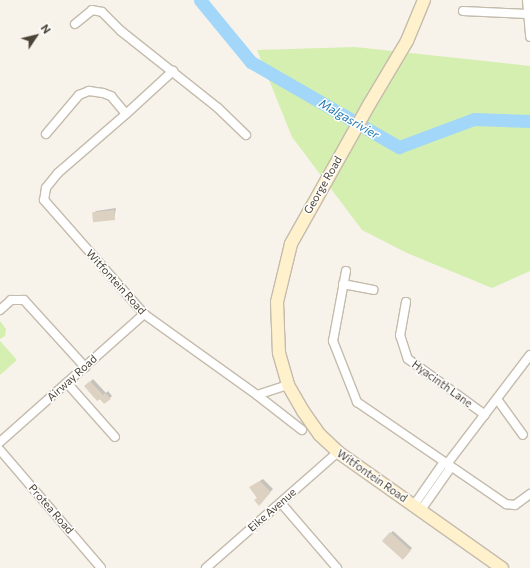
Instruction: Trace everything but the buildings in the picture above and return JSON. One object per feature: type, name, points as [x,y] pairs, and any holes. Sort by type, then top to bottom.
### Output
[{"type":"main road","name":"George Road","points":[[288,385],[279,352],[276,329],[282,276],[291,244],[331,170],[407,41],[424,0]]},
{"type":"main road","name":"Witfontein Road","points":[[288,385],[320,435],[338,452],[502,568]]},
{"type":"street","points":[[527,0],[530,37]]},
{"type":"street","points":[[75,24],[92,10],[97,10],[218,108],[246,134]]},
{"type":"street","points":[[463,11],[527,14]]},
{"type":"street","points":[[46,134],[72,101],[85,92],[103,92],[111,96],[126,114],[173,71]]},
{"type":"street","name":"Witfontein Road","points":[[126,114],[48,183],[44,200],[144,314],[257,395],[302,430]]},
{"type":"street","points":[[346,271],[333,341],[352,393],[366,410],[506,504],[515,505],[530,494]]},
{"type":"street","points":[[343,284],[373,290]]},
{"type":"street","points":[[0,310],[11,300],[24,300],[85,367]]},
{"type":"street","name":"Hyacinth Lane","points":[[406,302],[400,335],[408,359],[485,415]]},
{"type":"street","name":"Airway Road","points":[[0,442],[144,314]]},
{"type":"street","points":[[418,508],[447,464],[529,358]]},
{"type":"street","points":[[67,384],[115,437]]},
{"type":"street","points":[[257,395],[288,385]]},
{"type":"street","points":[[497,399],[523,435]]},
{"type":"street","name":"Protea Road","points":[[0,450],[101,568]]},
{"type":"street","name":"Eike Avenue","points":[[206,568],[338,452]]},
{"type":"street","points":[[281,503],[337,568]]},
{"type":"green space","points":[[355,47],[530,66],[530,271],[492,288],[407,253],[362,230],[292,137],[257,50]]},
{"type":"green space","points":[[0,321],[6,329],[5,336],[0,339]]},
{"type":"green space","points":[[0,341],[17,360],[0,375]]},
{"type":"waterway","name":"Malgasrivier","points":[[200,0],[251,62],[399,147],[474,119],[530,121]]}]
